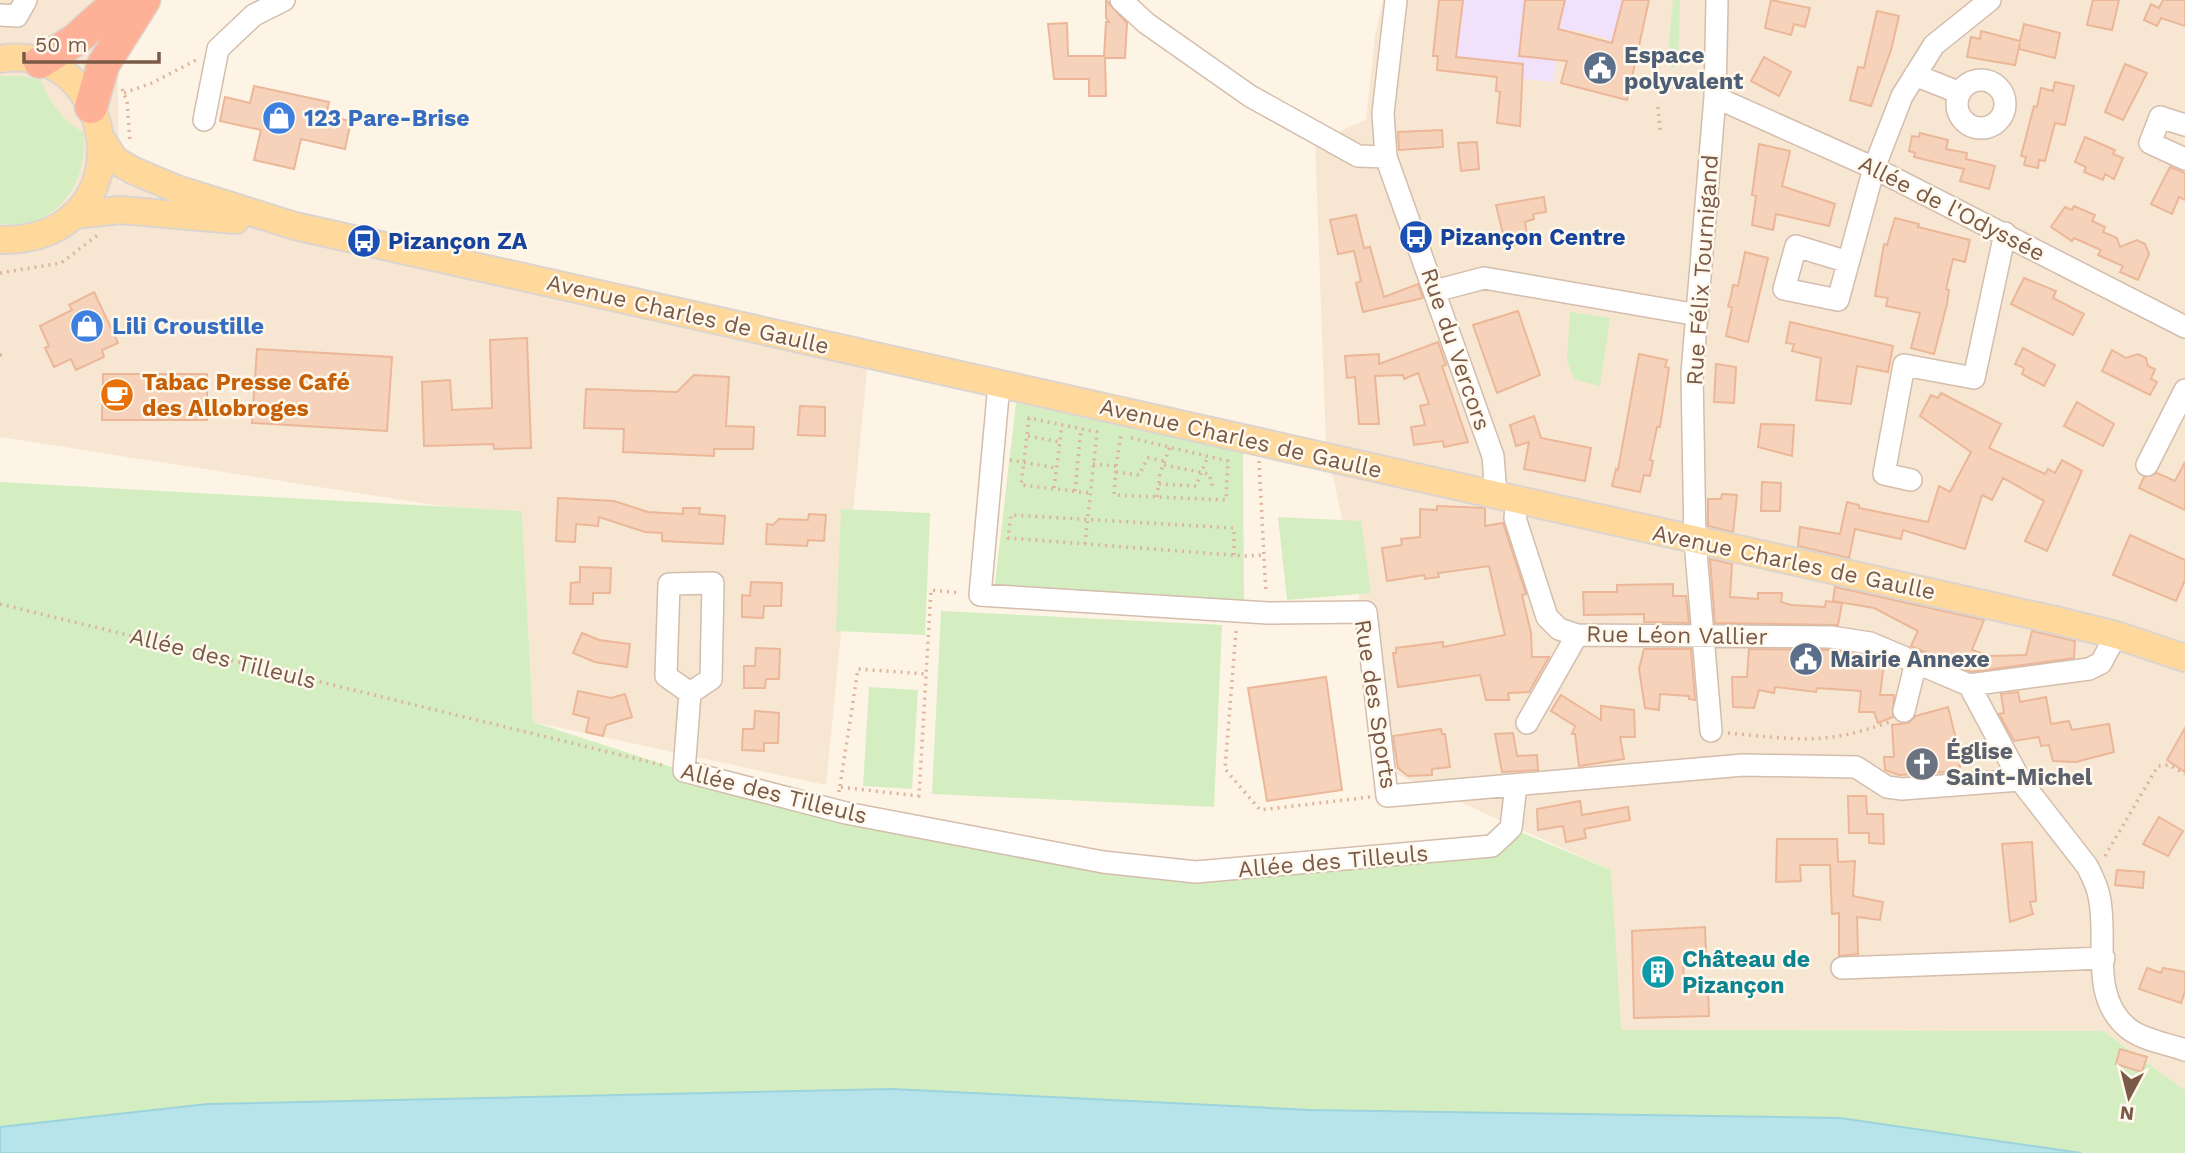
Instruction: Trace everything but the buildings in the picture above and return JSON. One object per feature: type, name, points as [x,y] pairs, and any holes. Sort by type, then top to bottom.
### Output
[{"type":"highway","points":[[40,62],[74,41],[120,0]]},
{"type":"highway","points":[[91,107],[103,65],[144,0]]},
{"type":"main road","points":[[0,59],[40,62],[69,79],[91,107],[102,140],[96,181],[74,215],[51,232],[24,240],[0,240]]},
{"type":"main road","name":"Avenue Charles de Gaulle","points":[[102,140],[116,160],[132,170],[190,193],[295,226],[2183,651]]},
{"type":"main road","name":"Avenue Charles de Gaulle","points":[[74,215],[120,210],[295,226]]},
{"type":"street","points":[[0,15],[17,16],[26,0]]},
{"type":"street","points":[[204,120],[218,49],[254,15],[284,0]]},
{"type":"street","points":[[1121,0],[1146,23],[1250,96],[1358,156],[1386,157]]},
{"type":"street","name":"Rue du Vercors","points":[[1396,0],[1383,113],[1386,157],[1506,498]]},
{"type":"street","name":"Rue Félix Tournigand","points":[[1711,731],[1695,541],[1692,373],[1715,97],[1717,0]]},
{"type":"street","points":[[1848,262],[1874,168],[1902,96],[1934,45],[1990,0]]},
{"type":"street","points":[[1915,75],[1960,93]]},
{"type":"street","name":"Allée de l'Odyssée","points":[[1715,97],[1874,168],[2005,233],[2137,305],[2185,327]]},
{"type":"street","points":[[2185,125],[2160,117],[2150,143],[2185,159]]},
{"type":"street","points":[[1911,480],[1884,474],[1904,365],[1974,378],[2005,233]]},
{"type":"street","points":[[1435,291],[1484,278],[1698,315]]},
{"type":"street","points":[[980,595],[999,384]]},
{"type":"street","points":[[2147,465],[2185,390]]},
{"type":"street","name":"Rue Léon Vallier","points":[[1506,498],[1516,518],[1547,617],[1559,629],[1577,635],[1831,637],[1870,643],[1969,685]]},
{"type":"street","points":[[713,583],[710,679],[690,693],[666,676],[669,584],[713,583]]},
{"type":"street","name":"Rue des Sports","points":[[980,595],[1268,613],[1366,612],[1387,796],[1744,765],[1856,767],[1887,787],[1902,789],[2020,780]]},
{"type":"street","points":[[1527,723],[1577,635]]},
{"type":"street","points":[[2116,635],[2101,663],[2089,669],[1969,685],[2020,780],[2091,874],[2100,898],[2104,958],[2102,980],[2115,1013],[2130,1030],[2185,1050]]},
{"type":"street","points":[[1904,711],[1916,662]]},
{"type":"street","points":[[684,771],[690,693]]},
{"type":"street","name":"Allée des Tilleuls","points":[[684,771],[836,810],[1103,862],[1196,872],[1492,846],[1511,828],[1516,785]]},
{"type":"street","points":[[1842,968],[2104,958]]},
{"type":"path","points":[[124,93],[152,83],[218,49]]},
{"type":"path","points":[[1658,107],[1660,130]]},
{"type":"path","points":[[1085,544],[1097,432],[1029,418],[1021,485],[1090,493]]},
{"type":"path","points":[[1054,488],[1062,425]]},
{"type":"path","points":[[1074,491],[1081,428]]},
{"type":"path","points":[[1121,435],[1208,456],[1228,461],[1226,500],[1114,495],[1121,435]]},
{"type":"path","points":[[1027,436],[1060,442]]},
{"type":"path","points":[[1257,441],[1268,613]]},
{"type":"path","points":[[1157,497],[1170,447]]},
{"type":"path","points":[[1159,484],[1196,486],[1208,456]]},
{"type":"path","points":[[991,457],[1056,468]]},
{"type":"path","points":[[1116,472],[1139,475],[1148,458],[1209,474],[1213,487]]},
{"type":"path","points":[[1093,464],[1116,466]]},
{"type":"path","points":[[1234,555],[1234,528],[1011,515],[1008,538],[1234,555],[1264,555]]},
{"type":"path","points":[[839,787],[919,796],[931,590],[980,595]]},
{"type":"path","name":"Allée des Tilleuls","points":[[0,604],[684,771]]},
{"type":"path","points":[[1238,611],[1225,769],[1260,810],[1387,796]]},
{"type":"path","points":[[836,810],[858,668],[926,674]]},
{"type":"path","points":[[1711,731],[1815,741],[1841,738],[1898,719],[1904,711]]},
{"type":"path","points":[[2091,874],[2097,869],[2158,766],[2169,765],[2185,774]]},
{"type":"shaded area","points":[[0,0],[117,0],[119,182],[533,266],[870,341],[826,785],[533,722],[522,511],[447,507],[0,437]]},
{"type":"shaded area","points":[[1383,0],[2185,0],[2185,1090],[2103,1031],[1620,1030],[1611,870],[1397,774],[1326,444],[1315,142],[1366,120],[1375,36]]},
{"type":"shaded area","points":[[1439,0],[1649,0],[1635,53],[1608,47],[1607,38],[1574,30],[1560,33],[1553,82],[1437,70]]},
{"type":"green space","points":[[1673,0],[1680,0],[1678,65],[1673,68],[1667,61]]},
{"type":"green space","points":[[0,76],[22,76],[42,81],[58,111],[83,132],[81,169],[65,200],[52,212],[37,220],[20,224],[0,224]]},
{"type":"green space","points":[[1570,312],[1610,318],[1600,386],[1574,379],[1567,361]]},
{"type":"green space","points":[[1016,403],[1243,451],[1244,602],[1009,594],[995,584]]},
{"type":"green space","points":[[0,482],[522,511],[533,722],[684,771],[1196,872],[1492,846],[1511,828],[1611,870],[1621,1030],[2103,1031],[2185,1090],[2185,1153],[2081,1153],[1840,1118],[1310,1110],[892,1089],[208,1104],[0,1127]]},
{"type":"green space","points":[[841,509],[930,513],[925,635],[836,631]]},
{"type":"green space","points":[[1278,517],[1361,521],[1371,593],[1287,600]]},
{"type":"green space","points":[[941,611],[1222,625],[1214,807],[932,794]]},
{"type":"green space","points":[[869,687],[918,690],[912,789],[863,786]]},
{"type":"water","points":[[892,1089],[1310,1110],[1840,1118],[2081,1153],[0,1153],[0,1127],[208,1104]]},
{"type":"place","name":"Espace polyvalent","points":[[1600,68]]},
{"type":"place","name":"123 Pare-Brise","points":[[279,118]]},
{"type":"place","name":"Pizançon Centre","points":[[1416,237]]},
{"type":"place","name":"Pizançon ZA","points":[[364,241]]},
{"type":"place","name":"Lili Croustille","points":[[87,326]]},
{"type":"place","name":"Tabac Presse Café des Allobroges","points":[[117,395]]},
{"type":"place","name":"Mairie Annexe","points":[[1806,659]]},
{"type":"place","name":"Église Saint-Michel","points":[[1922,764]]},
{"type":"place","name":"Château de Pizançon","points":[[1658,972]]}]
